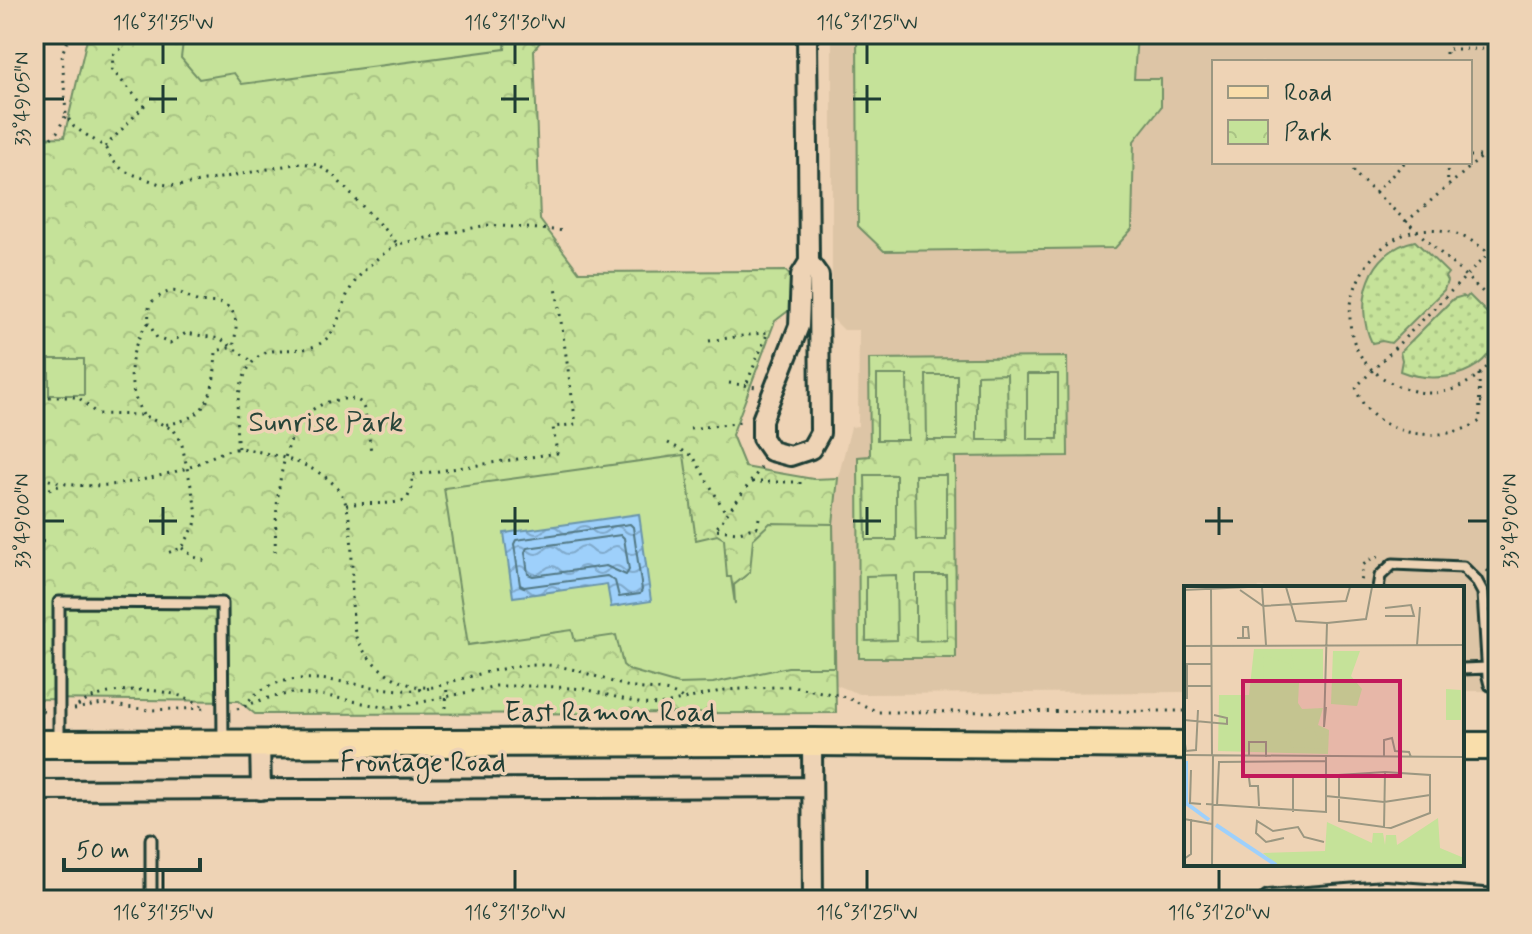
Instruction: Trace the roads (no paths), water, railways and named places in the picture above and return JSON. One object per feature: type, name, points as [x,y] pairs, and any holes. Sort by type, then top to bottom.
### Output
[{"type":"main road","name":"East Ramon Road","points":[[47,744],[812,742],[1184,745]]},
{"type":"main road","points":[[1464,746],[1498,746]]},
{"type":"street","points":[[807,34],[809,262],[801,275],[799,326],[762,420],[762,438],[771,451],[790,456],[811,449],[820,433],[819,276],[809,262]]},
{"type":"street","points":[[812,742],[813,900]]},
{"type":"street","points":[[260,743],[261,790]]},
{"type":"street","name":"Frontage Road","points":[[34,790],[812,787]]},
{"type":"street","points":[[1269,900],[1385,896],[1498,899]]},
{"type":"lane","points":[[1378,586],[1380,576],[1393,564],[1463,567],[1483,593],[1490,685],[1498,689]]},
{"type":"lane","points":[[47,744],[59,602],[222,603],[223,743]]},
{"type":"lane","points":[[1464,669],[1488,668]]},
{"type":"lane","points":[[151,839],[151,900]]},
{"type":"water","points":[[639,514],[651,601],[611,607],[607,584],[513,597],[504,533]]},
{"type":"park label","name":"Sunrise Park","points":[[326,421]]}]
